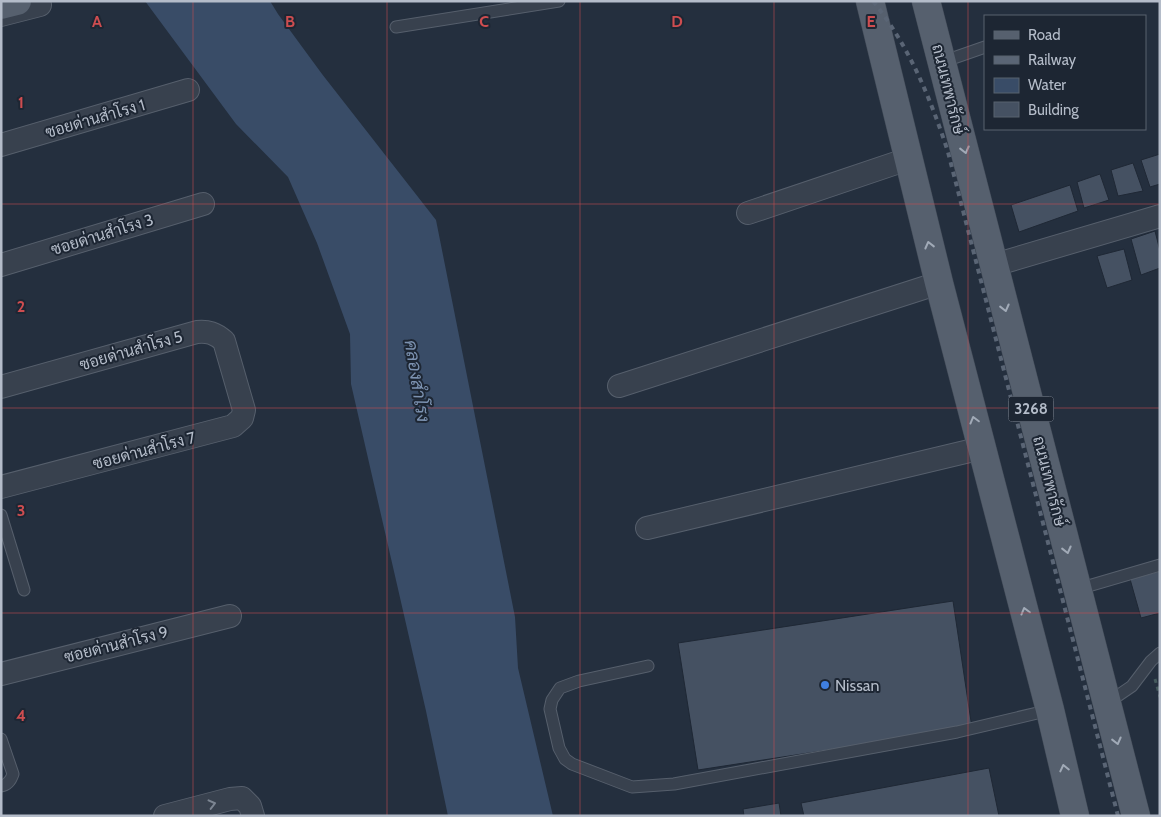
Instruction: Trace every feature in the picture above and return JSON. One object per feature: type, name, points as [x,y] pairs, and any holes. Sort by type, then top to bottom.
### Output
[{"type":"main road","points":[[870,1],[939,283],[1050,710],[1075,816]]},
{"type":"main road","name":"ถนนเทพารักษ์","points":[[926,1],[1136,816]]},
{"type":"main road","points":[[1,5],[28,3]]},
{"type":"street","points":[[1,15],[28,3]]},
{"type":"street","name":"ซอยด่านสำโรง 1","points":[[1,145],[188,90]]},
{"type":"street","points":[[748,213],[908,159]]},
{"type":"street","name":"ซอยด่านสำโรง 3","points":[[1,265],[203,204]]},
{"type":"street","points":[[994,265],[1160,216]]},
{"type":"street","points":[[619,386],[939,283]]},
{"type":"street","name":"ซอยด่านสำโรง 5","points":[[1,387],[197,332],[208,332],[224,341],[234,375]]},
{"type":"street","name":"ซอยด่านสำโรง 7","points":[[1,487],[233,426],[242,418],[244,410],[234,375]]},
{"type":"street","points":[[647,528],[982,448]]},
{"type":"street","name":"ซอยด่านสำโรง 9","points":[[1,674],[230,616]]},
{"type":"street","points":[[165,816],[230,799],[242,798],[250,806],[253,816]]},
{"type":"lane","points":[[396,27],[559,1]]},
{"type":"lane","points":[[942,62],[984,47]]},
{"type":"lane","points":[[1,515],[24,590]]},
{"type":"lane","points":[[1078,589],[1160,564]]},
{"type":"lane","points":[[1107,704],[1132,686],[1150,662],[1160,654]]},
{"type":"lane","points":[[648,666],[579,681],[560,688],[552,700],[550,709],[559,748],[565,759],[601,777],[632,788],[665,784],[957,732],[1050,710]]},
{"type":"lane","points":[[1,739],[13,774],[10,780],[1,786]]},
{"type":"water","name":"คลองสำโรง","points":[[145,1],[270,1],[322,74],[436,220],[515,617],[518,668],[553,816],[448,816],[426,711],[351,384],[350,334],[317,243],[288,177],[236,124]]},
{"type":"building","points":[[1160,154],[1160,184],[1150,187],[1141,160]]},
{"type":"building","points":[[1133,163],[1143,191],[1118,196],[1111,170]]},
{"type":"building","points":[[1100,174],[1109,200],[1084,208],[1077,182]]},
{"type":"building","points":[[1070,185],[1078,211],[1019,232],[1011,205]]},
{"type":"building","points":[[1155,231],[1160,251],[1160,268],[1141,275],[1131,239]]},
{"type":"building","points":[[1124,249],[1132,280],[1107,288],[1097,256]]},
{"type":"building","points":[[1160,571],[1160,613],[1141,618],[1130,579]]},
{"type":"building","name":"Nissan","points":[[953,601],[972,728],[698,770],[678,643]]},
{"type":"building","points":[[989,768],[999,816],[804,816],[801,803]]},
{"type":"building","points":[[779,803],[781,816],[744,816],[743,809]]},
{"type":"railway","points":[[873,1],[908,54],[926,92],[948,152],[1118,816]]},
{"type":"place","name":"Nissan","points":[[825,685]]}]
